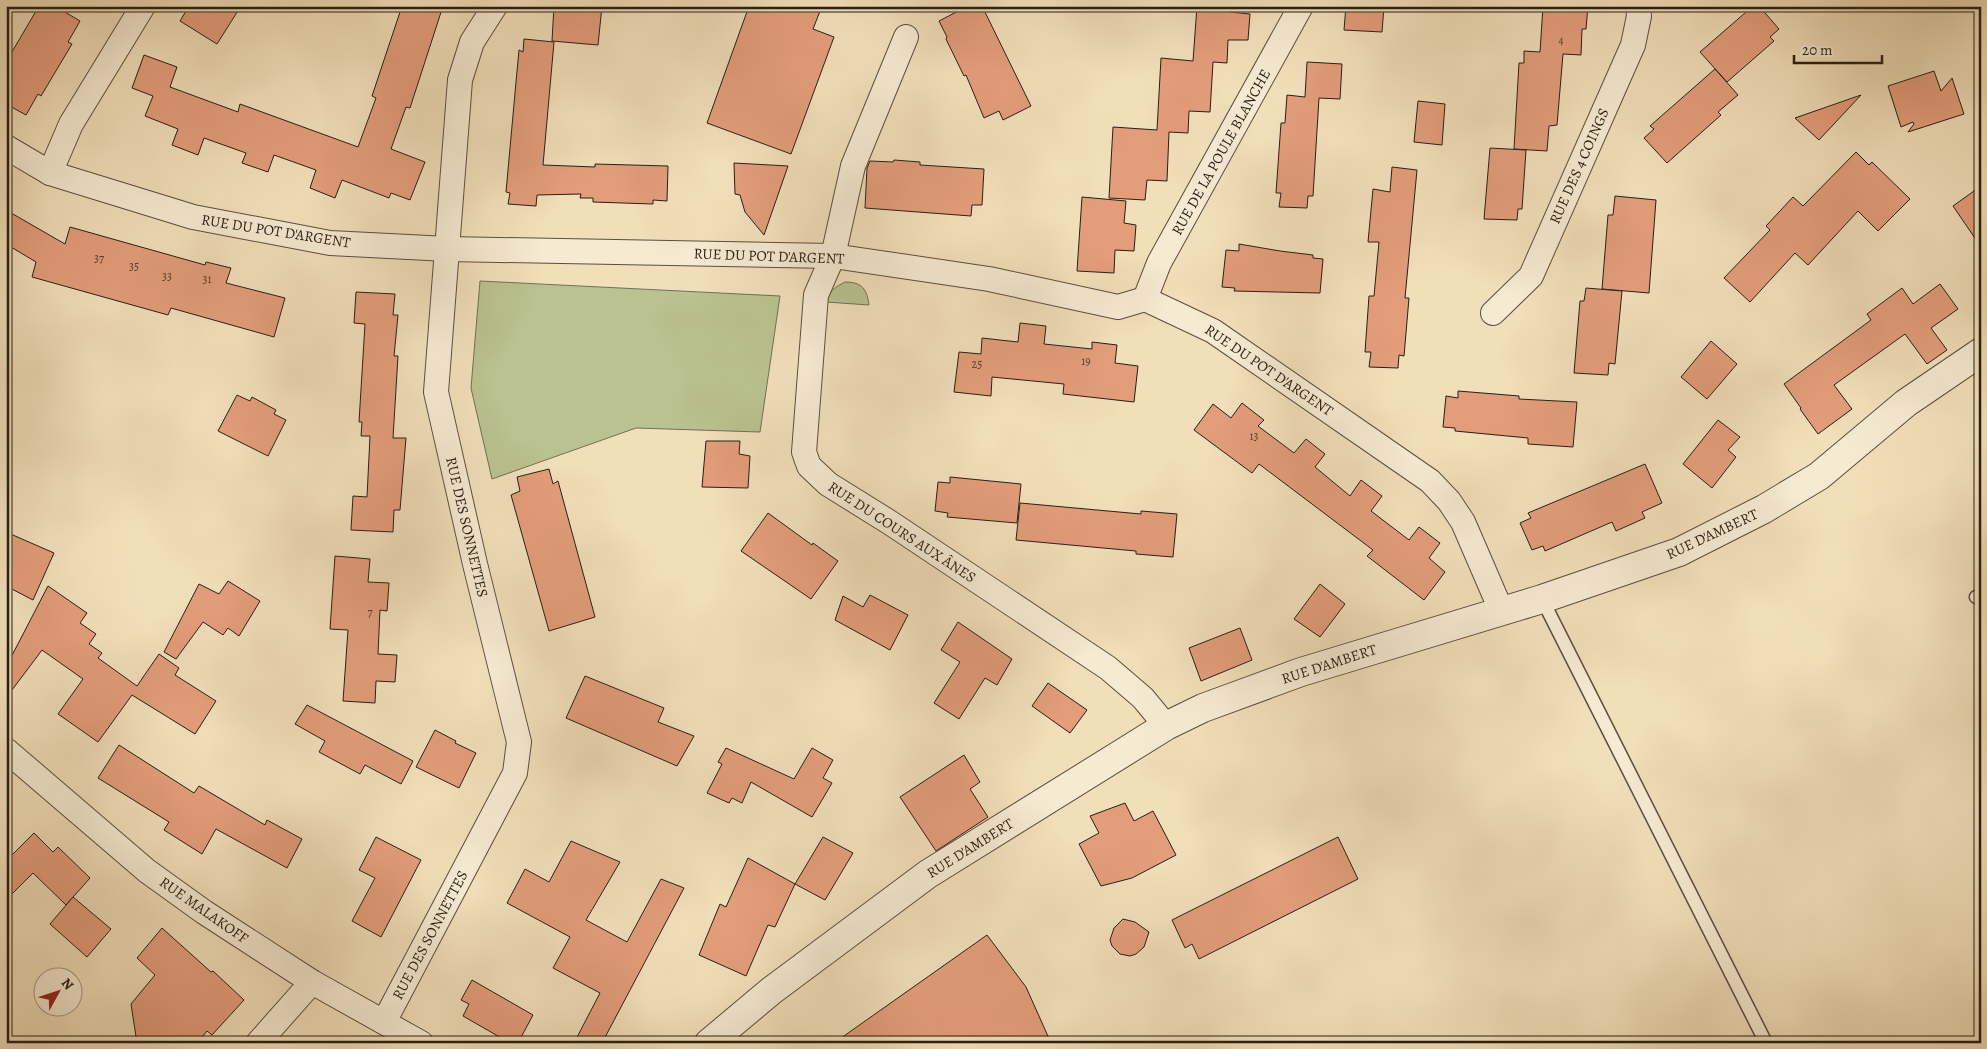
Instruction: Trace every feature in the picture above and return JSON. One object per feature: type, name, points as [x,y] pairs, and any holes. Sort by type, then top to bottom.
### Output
[{"type":"street","points":[[50,173],[71,124],[143,6]]},
{"type":"street","name":"RUE DES SONNETTES","points":[[384,1022],[515,773],[519,742],[475,564],[436,392],[460,80],[472,42],[495,6]]},
{"type":"street","name":"RUE DE LA POULE BLANCHE","points":[[1144,299],[1159,263],[1301,6]]},
{"type":"street","name":"RUE DES 4 COINGS","points":[[1493,313],[1530,276],[1633,45],[1639,16],[1638,6]]},
{"type":"street","name":"RUE DU COURS AUX ÂNES","points":[[906,36],[853,166],[833,256],[816,295],[804,452],[809,466],[828,484],[850,499],[897,527],[1108,668],[1143,698],[1166,726]]},
{"type":"street","name":"RUE DU POT D'ARGENT","points":[[6,147],[50,173],[193,217],[330,243],[448,249],[833,256],[989,280],[1118,307],[1144,299],[1213,331],[1430,481],[1449,501],[1463,522],[1501,610]]},
{"type":"street","name":"RUE D'AMBERT","points":[[709,1043],[771,991],[928,874],[1166,726],[1203,708],[1301,672],[1542,599],[1679,552],[1764,509],[1819,476],[1906,403],[1981,352]]},
{"type":"street","name":"RUE MALAKOFF","points":[[6,750],[148,871],[204,912],[312,982],[421,1043]]},
{"type":"street","points":[[258,1043],[312,982]]},
{"type":"lane","points":[[1542,599],[1766,1043]]},
{"type":"green space","points":[[480,281],[780,296],[760,432],[636,428],[492,479],[471,388]]},
{"type":"green space","points":[[845,282],[860,285],[867,295],[869,305],[826,302],[833,290]]},
{"type":"building","points":[[39,6],[55,6],[80,21],[68,42],[72,44],[41,96],[38,94],[26,115],[6,104],[6,62]]},
{"type":"building","points":[[189,6],[241,6],[217,44],[180,21]]},
{"type":"building","points":[[402,6],[443,6],[410,108],[406,107],[391,149],[425,162],[410,200],[391,193],[389,198],[342,180],[335,198],[310,188],[316,170],[274,155],[268,172],[242,163],[246,153],[204,138],[198,155],[172,145],[178,129],[145,116],[153,96],[132,88],[144,55],[177,67],[170,87],[238,112],[240,104],[358,147],[376,98],[372,96]]},
{"type":"building","points":[[554,6],[602,6],[598,45],[552,41]]},
{"type":"building","points":[[749,6],[822,6],[813,29],[834,37],[791,154],[707,123]]},
{"type":"building","points":[[968,6],[982,6],[1031,106],[1003,120],[999,111],[984,118],[966,75],[964,76],[939,21]]},
{"type":"building","points":[[1197,6],[1231,6],[1230,12],[1250,14],[1248,40],[1228,40],[1227,63],[1213,62],[1210,112],[1189,111],[1188,133],[1169,132],[1167,181],[1147,180],[1145,200],[1109,198],[1113,127],[1157,130],[1161,58],[1193,61]]},
{"type":"building","points":[[1346,6],[1384,6],[1382,32],[1344,30]]},
{"type":"building","points":[[1543,6],[1588,6],[1586,29],[1582,29],[1581,55],[1563,54],[1557,125],[1549,126],[1547,151],[1514,149],[1519,63],[1524,63],[1524,51],[1540,52]]},
{"type":"building","points":[[1753,6],[1759,6],[1779,29],[1770,37],[1774,41],[1727,82],[1700,52]]},
{"type":"building","points":[[524,39],[554,42],[543,165],[595,167],[595,164],[668,166],[667,201],[653,200],[653,204],[593,202],[593,198],[580,198],[581,194],[537,195],[536,206],[508,204],[510,193],[506,192],[519,50],[523,52]]},
{"type":"building","points":[[1307,62],[1342,64],[1340,99],[1319,98],[1313,196],[1308,196],[1307,208],[1279,207],[1281,193],[1276,193],[1281,123],[1285,123],[1287,95],[1305,97]]},
{"type":"building","points":[[1715,69],[1738,95],[1718,112],[1721,115],[1667,163],[1644,138],[1654,129],[1650,126]]},
{"type":"building","points":[[1934,71],[1941,91],[1952,78],[1964,114],[1908,132],[1914,124],[1913,122],[1901,127],[1888,86]]},
{"type":"building","points":[[1861,95],[1819,140],[1795,118]]},
{"type":"building","points":[[1418,101],[1445,104],[1442,145],[1414,142]]},
{"type":"building","points":[[1490,148],[1526,150],[1522,209],[1518,209],[1517,220],[1484,219]]},
{"type":"building","points":[[1856,152],[1869,165],[1872,162],[1910,199],[1878,231],[1858,211],[1808,265],[1795,253],[1750,302],[1724,278],[1770,230],[1766,226],[1793,197],[1803,206]]},
{"type":"building","points":[[894,160],[920,162],[920,165],[984,169],[982,205],[972,205],[971,216],[865,208],[867,168],[870,161],[893,162]]},
{"type":"building","points":[[734,163],[788,166],[764,235],[745,212],[740,195],[735,194]]},
{"type":"building","points":[[1392,167],[1417,170],[1405,298],[1409,298],[1404,356],[1399,355],[1398,368],[1369,367],[1371,352],[1365,352],[1369,296],[1374,296],[1379,242],[1368,242],[1373,189],[1390,192]]},
{"type":"building","points":[[1981,186],[1981,247],[1953,206]]},
{"type":"building","points":[[1615,196],[1656,200],[1649,293],[1602,289],[1608,215],[1613,215]]},
{"type":"building","points":[[1082,197],[1126,201],[1124,223],[1136,225],[1134,251],[1115,250],[1114,273],[1077,271]]},
{"type":"building","points":[[6,210],[65,244],[70,227],[205,265],[206,262],[231,268],[226,283],[285,298],[274,337],[171,308],[168,315],[32,277],[36,262],[6,244]]},
{"type":"building","points":[[1239,244],[1313,255],[1313,258],[1323,259],[1320,293],[1234,291],[1235,288],[1222,287],[1226,250],[1239,251]]},
{"type":"building","points":[[1940,284],[1958,309],[1931,328],[1947,350],[1927,364],[1905,334],[1834,385],[1852,409],[1818,434],[1784,384],[1871,320],[1867,314],[1902,288],[1913,304]]},
{"type":"building","points":[[1586,288],[1622,291],[1615,364],[1609,363],[1608,375],[1574,373],[1580,301],[1584,301]]},
{"type":"building","points":[[356,292],[395,294],[393,315],[398,315],[394,356],[398,356],[393,438],[406,438],[400,510],[394,510],[393,532],[351,530],[353,496],[367,497],[370,436],[361,436],[362,422],[359,422],[365,324],[354,323]]},
{"type":"building","points":[[1020,323],[1046,326],[1044,344],[1092,349],[1092,342],[1117,345],[1115,363],[1138,366],[1134,402],[1063,394],[1064,384],[992,377],[991,396],[954,392],[959,352],[981,354],[982,338],[1018,342]]},
{"type":"building","points":[[1711,341],[1737,364],[1707,399],[1681,377]]},
{"type":"building","points":[[1458,391],[1519,396],[1519,399],[1577,402],[1573,447],[1528,444],[1528,438],[1455,431],[1455,428],[1443,427],[1446,396],[1458,398]]},
{"type":"building","points":[[237,395],[250,401],[252,397],[276,410],[274,414],[286,420],[268,456],[218,431]]},
{"type":"building","points":[[1242,403],[1264,420],[1258,426],[1294,453],[1306,439],[1325,454],[1315,467],[1350,496],[1361,480],[1382,496],[1371,511],[1409,540],[1419,527],[1440,543],[1429,558],[1445,572],[1424,600],[1367,556],[1373,550],[1259,464],[1252,473],[1194,430],[1213,404],[1231,418]]},
{"type":"building","points":[[1718,420],[1740,437],[1728,450],[1736,457],[1712,488],[1683,464]]},
{"type":"building","points":[[706,441],[740,441],[739,454],[750,456],[748,488],[702,487]]},
{"type":"building","points":[[1645,464],[1662,503],[1642,512],[1645,518],[1616,531],[1612,522],[1545,551],[1543,546],[1532,550],[1520,523],[1531,518],[1528,513]]},
{"type":"building","points":[[549,469],[553,484],[558,481],[595,617],[549,631],[511,495],[520,491],[517,477]]},
{"type":"building","points":[[950,477],[1021,484],[1017,523],[947,517],[948,513],[935,511],[938,482],[950,483]]},
{"type":"building","points":[[1020,503],[1141,514],[1141,511],[1177,514],[1173,557],[1136,554],[1136,551],[1016,540]]},
{"type":"building","points":[[768,513],[812,545],[813,543],[838,561],[811,599],[741,551]]},
{"type":"building","points":[[6,532],[54,553],[33,600],[6,586]]},
{"type":"building","points":[[335,556],[370,559],[368,582],[389,583],[387,611],[380,610],[378,654],[397,655],[395,682],[376,681],[375,703],[343,701],[348,630],[330,629]]},
{"type":"building","points":[[228,581],[260,601],[239,636],[228,628],[223,635],[203,622],[176,659],[164,652],[199,584],[219,594]]},
{"type":"building","points":[[1320,584],[1345,604],[1320,637],[1294,619]]},
{"type":"building","points":[[48,586],[87,613],[80,623],[96,634],[89,644],[102,653],[98,658],[137,686],[159,654],[179,668],[175,675],[216,701],[195,734],[132,695],[98,742],[58,714],[83,679],[42,650],[6,698],[6,667]]},
{"type":"building","points":[[870,595],[908,615],[890,650],[835,620],[843,596],[863,607]]},
{"type":"building","points":[[958,622],[1012,659],[997,685],[985,678],[959,719],[934,703],[960,662],[941,650]]},
{"type":"building","points":[[1240,628],[1252,660],[1201,681],[1189,648]]},
{"type":"building","points":[[585,676],[664,708],[658,722],[694,736],[677,766],[566,718]]},
{"type":"building","points":[[1048,683],[1087,710],[1070,733],[1032,706]]},
{"type":"building","points":[[307,705],[413,761],[401,784],[365,765],[360,774],[319,752],[325,741],[295,724]]},
{"type":"building","points":[[435,730],[456,741],[455,743],[476,753],[459,788],[416,767]]},
{"type":"building","points":[[119,745],[194,793],[199,786],[265,825],[267,820],[302,839],[287,868],[216,829],[202,854],[164,830],[169,822],[98,778]]},
{"type":"building","points":[[726,748],[794,779],[812,748],[833,760],[823,778],[832,783],[812,817],[751,782],[742,803],[732,798],[729,803],[707,793],[722,764],[718,762]]},
{"type":"building","points":[[964,755],[980,782],[970,789],[988,817],[936,851],[900,797]]},
{"type":"building","points":[[1125,803],[1134,821],[1153,811],[1176,855],[1132,878],[1101,886],[1079,844],[1099,833],[1090,816]]},
{"type":"building","points":[[34,833],[53,852],[58,847],[90,878],[66,905],[33,873],[6,900],[6,861]]},
{"type":"building","points":[[376,837],[421,860],[381,937],[352,921],[375,878],[359,870]]},
{"type":"building","points":[[823,837],[853,853],[825,900],[795,884]]},
{"type":"building","points":[[1338,837],[1358,879],[1199,959],[1192,944],[1185,948],[1172,920]]},
{"type":"building","points":[[571,841],[620,862],[586,920],[627,942],[661,879],[684,888],[602,1043],[574,1043],[600,993],[553,968],[570,937],[507,903],[525,869],[549,882]]},
{"type":"building","points":[[748,858],[795,884],[775,927],[768,925],[746,976],[699,955],[720,904],[726,907]]},
{"type":"building","points":[[73,897],[111,929],[87,957],[50,924]]},
{"type":"building","points":[[1123,919],[1135,922],[1149,932],[1144,947],[1136,954],[1130,956],[1120,954],[1112,946],[1110,940],[1114,928]]},
{"type":"building","points":[[162,928],[244,1000],[212,1035],[207,1031],[197,1043],[137,1043],[131,1004],[155,975],[137,958]]},
{"type":"building","points":[[987,935],[1026,987],[1051,1043],[834,1043]]},
{"type":"building","points":[[472,980],[533,1015],[518,1043],[510,1043],[463,1016],[469,1004],[461,1000]]}]
